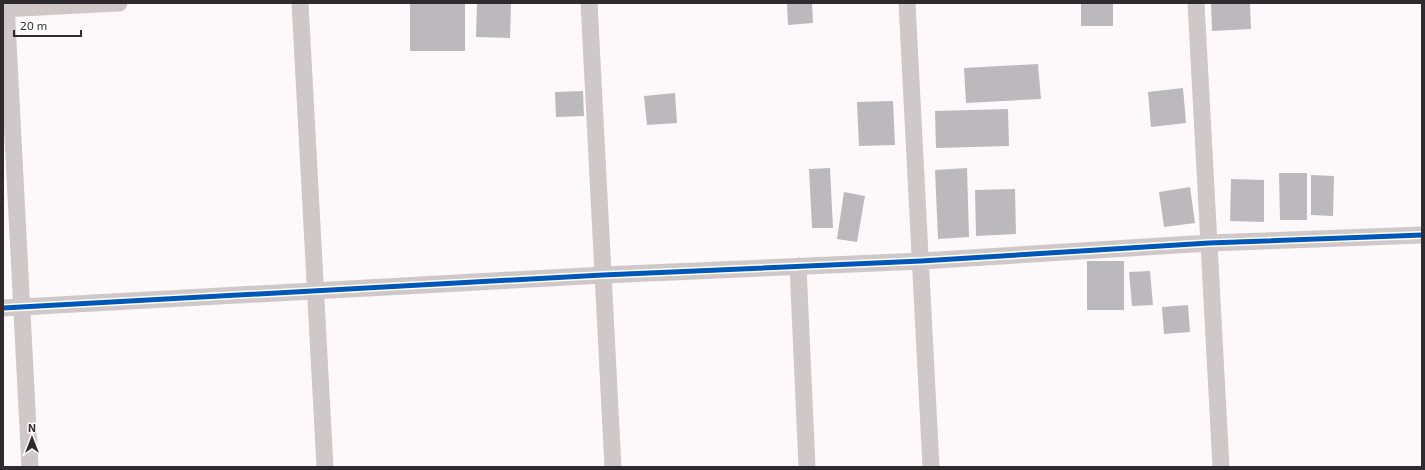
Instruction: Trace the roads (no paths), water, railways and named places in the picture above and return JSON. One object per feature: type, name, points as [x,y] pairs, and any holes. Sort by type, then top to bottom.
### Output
[{"type":"street","points":[[30,467],[5,7],[119,3]]},
{"type":"street","points":[[300,3],[324,467]]},
{"type":"street","points":[[589,3],[613,467]]},
{"type":"street","points":[[907,3],[931,467]]},
{"type":"street","points":[[1196,3],[1221,467]]},
{"type":"street","points":[[3,308],[603,275],[921,261],[1209,243],[1422,235]]},
{"type":"street","points":[[798,266],[807,467]]}]
